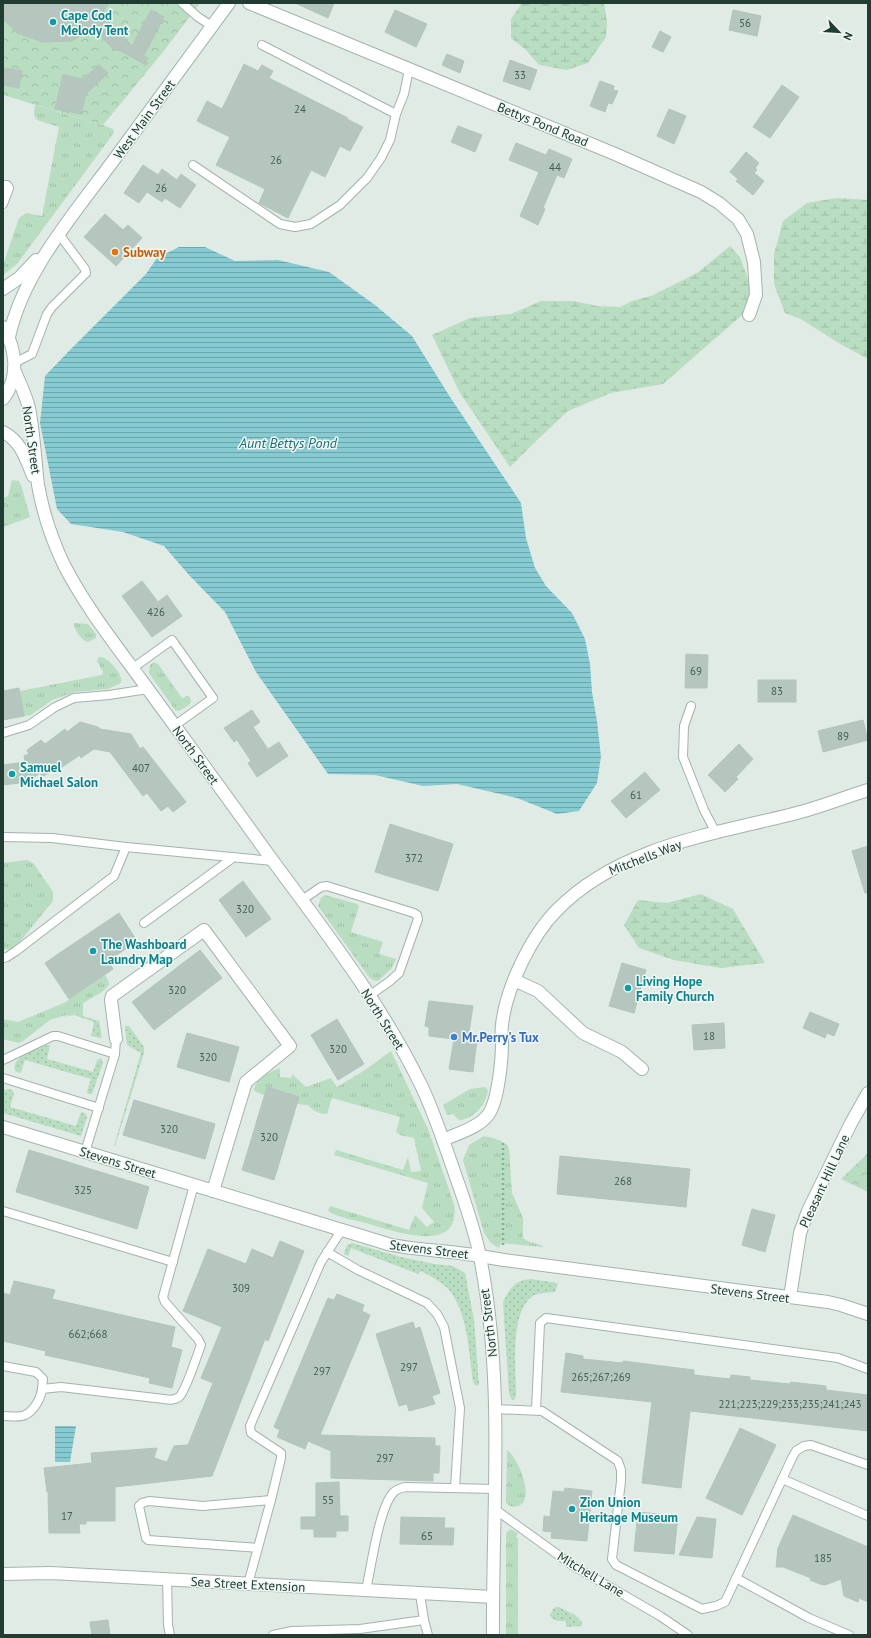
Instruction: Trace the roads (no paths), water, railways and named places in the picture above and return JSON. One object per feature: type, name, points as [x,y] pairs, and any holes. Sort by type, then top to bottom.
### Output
[{"type":"street","name":"West Main Street","points":[[3,288],[19,278],[29,269],[59,234],[229,3]]},
{"type":"street","name":"Bettys Pond Road","points":[[249,3],[615,154],[701,192],[720,203],[738,219],[748,234],[754,262],[756,294],[749,315]]},
{"type":"street","name":"West Main Street","points":[[9,337],[17,308],[32,278],[59,234]]},
{"type":"street","points":[[3,327],[13,348],[14,366],[11,383],[3,399]]},
{"type":"street","name":"North Street","points":[[14,366],[29,407],[39,488],[50,533],[64,565],[93,612],[174,726],[274,861],[369,996],[400,1046],[423,1088],[443,1140],[480,1256],[492,1344],[495,1409],[496,1490],[493,1635]]},
{"type":"street","name":"North Street","points":[[3,432],[13,439],[20,447],[39,488]]},
{"type":"street","name":"Mitchells Way","points":[[443,1140],[482,1121],[492,1110],[502,1044],[501,1026],[514,980],[529,949],[546,922],[584,886],[609,870],[682,842],[792,815],[868,790]]},
{"type":"street","points":[[116,1039],[111,1000],[112,996],[204,930],[290,1046],[246,1082],[213,1191]]},
{"type":"street","points":[[514,980],[538,991],[583,1033],[622,1052],[642,1069]]},
{"type":"street","name":"Pleasant Hill Lane","points":[[790,1298],[800,1233],[808,1211],[851,1123],[868,1093]]},
{"type":"street","name":"Stevens Street","points":[[3,1128],[341,1231],[410,1249],[459,1252],[620,1276],[841,1305],[868,1314]]},
{"type":"street","name":"Sea Street Extension","points":[[3,1574],[50,1574],[167,1579],[493,1597]]},
{"type":"lane","points":[[183,3],[198,17],[212,26]]},
{"type":"lane","points":[[262,45],[396,114]]},
{"type":"lane","points":[[193,164],[280,224],[295,226],[311,224],[340,205],[367,178],[381,158],[390,140],[396,114],[404,94],[409,69]]},
{"type":"lane","points":[[3,185],[7,185],[9,188],[3,204]]},
{"type":"lane","points":[[14,366],[32,354],[50,310],[86,273],[85,269],[59,234]]},
{"type":"lane","points":[[133,668],[172,640],[213,698],[174,726]]},
{"type":"lane","points":[[3,733],[28,725],[64,701],[74,698],[109,695],[148,689]]},
{"type":"lane","points":[[691,706],[684,726],[683,757],[704,810],[716,833]]},
{"type":"lane","points":[[3,837],[52,838],[126,847],[274,861]]},
{"type":"lane","points":[[3,958],[8,957],[114,876],[126,847]]},
{"type":"lane","points":[[144,923],[234,857]]},
{"type":"lane","points":[[302,900],[321,887],[327,886],[417,915],[418,919],[399,973],[369,996]]},
{"type":"lane","points":[[3,1060],[53,1036],[58,1036],[115,1054]]},
{"type":"lane","points":[[85,1152],[115,1054],[116,1039]]},
{"type":"lane","points":[[3,1078],[99,1108]]},
{"type":"lane","points":[[42,1389],[60,1387],[164,1400],[173,1400],[180,1396],[201,1345],[198,1339],[165,1302],[163,1297],[194,1185]]},
{"type":"lane","points":[[3,1212],[173,1262]]},
{"type":"lane","points":[[248,1584],[281,1458],[280,1454],[251,1433],[250,1426],[320,1262],[341,1231]]},
{"type":"lane","points":[[327,1252],[358,1270],[427,1303],[437,1314],[444,1328],[460,1408],[455,1488]]},
{"type":"lane","points":[[536,1410],[540,1323],[546,1318],[838,1358],[868,1369]]},
{"type":"lane","points":[[3,1366],[36,1372],[43,1379],[41,1396],[30,1412],[24,1416],[3,1416]]},
{"type":"lane","points":[[495,1409],[542,1411],[618,1461],[622,1481],[612,1559],[616,1565],[702,1609],[716,1606],[725,1602],[796,1451],[804,1446],[812,1445],[868,1465]]},
{"type":"lane","points":[[782,1479],[868,1516]]},
{"type":"lane","points":[[366,1590],[380,1524],[388,1500],[393,1493],[400,1488],[405,1487],[496,1490]]},
{"type":"lane","points":[[258,1548],[148,1540],[146,1538],[139,1506],[148,1501],[203,1506],[271,1500]]},
{"type":"lane","name":"Mitchell Lane","points":[[496,1510],[572,1565],[660,1616],[688,1635]]},
{"type":"lane","points":[[736,1578],[809,1618],[849,1635]]},
{"type":"lane","points":[[167,1579],[168,1625],[170,1635]]},
{"type":"lane","points":[[420,1594],[428,1635]]},
{"type":"lane","points":[[273,1635],[292,1631],[360,1629],[424,1620]]},
{"type":"water","name":"Aunt Bettys Pond","points":[[179,247],[205,247],[235,261],[278,260],[329,272],[375,305],[412,336],[450,397],[521,503],[526,538],[535,568],[546,586],[572,613],[585,639],[590,664],[592,692],[601,757],[597,783],[579,811],[557,814],[517,798],[457,784],[423,786],[375,775],[328,774],[256,672],[225,612],[189,575],[164,546],[123,532],[71,524],[57,509],[40,423],[45,376],[146,274],[157,258]]},
{"type":"water","points":[[55,1426],[76,1426],[70,1462],[55,1462]]},
{"type":"place","name":"Cape Cod Melody Tent","points":[[53,22]]},
{"type":"place","name":"Subway","points":[[115,252]]},
{"type":"place","name":"Samuel Michael Salon","points":[[12,774]]},
{"type":"place","name":"The Washboard Laundry Map","points":[[93,951]]},
{"type":"place","name":"Living Hope Family Church","points":[[628,988]]},
{"type":"place","name":"Mr.Perry's Tux","points":[[454,1037]]},
{"type":"place","name":"Zion Union Heritage Museum","points":[[572,1509]]}]
